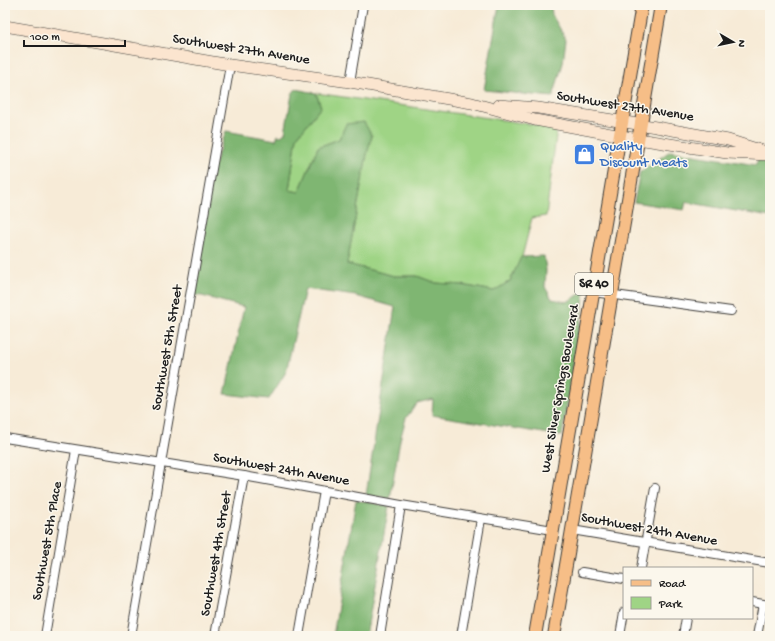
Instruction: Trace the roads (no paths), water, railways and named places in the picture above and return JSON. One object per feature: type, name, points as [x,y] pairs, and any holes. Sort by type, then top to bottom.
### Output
[{"type":"main road","name":"West Silver Springs Boulevard","points":[[535,636],[642,5]]},
{"type":"main road","name":"SR 40","points":[[554,636],[661,5]]},
{"type":"main road","name":"Southwest 27th Avenue","points":[[5,26],[230,65],[350,82],[472,103],[535,120],[620,136],[728,153],[770,154]]},
{"type":"main road","name":"Southwest 27th Avenue","points":[[472,103],[538,108],[641,124],[728,140],[770,154]]},
{"type":"main road","points":[[559,499],[565,523],[572,530]]},
{"type":"main road","points":[[553,530],[561,536],[566,566]]},
{"type":"street","points":[[350,82],[363,5]]},
{"type":"street","name":"Southwest 5th Street","points":[[131,636],[230,65]]},
{"type":"street","points":[[593,292],[611,296],[732,311]]},
{"type":"street","name":"Southwest 24th Avenue","points":[[5,438],[244,476],[481,519],[553,530]]},
{"type":"street","name":"Southwest 5th Place","points":[[45,636],[76,450]]},
{"type":"street","name":"Southwest 4th Street","points":[[215,636],[244,476]]},
{"type":"street","points":[[641,567],[655,488]]},
{"type":"street","points":[[299,636],[324,490]]},
{"type":"street","points":[[380,636],[401,505]]},
{"type":"street","points":[[461,636],[481,519]]},
{"type":"street","name":"Southwest 24th Avenue","points":[[572,530],[770,563]]},
{"type":"street","points":[[582,572],[623,579]]},
{"type":"street","points":[[753,602],[767,605],[757,636]]},
{"type":"street","points":[[620,636],[623,618]]},
{"type":"street","points":[[683,636],[686,619]]},
{"type":"place","name":"Quality Discount Meats","points":[[584,155]]}]
